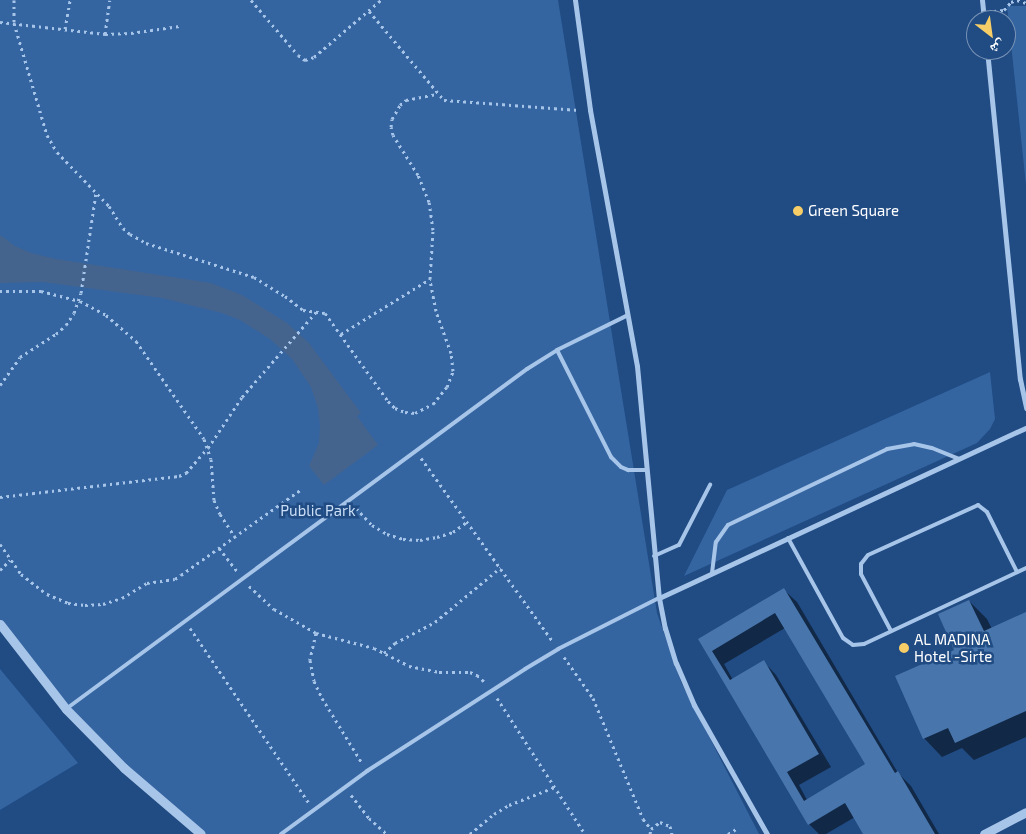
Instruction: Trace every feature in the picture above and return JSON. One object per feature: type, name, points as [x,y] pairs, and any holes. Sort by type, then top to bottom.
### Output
[{"type":"street","points":[[575,0],[590,110],[637,366],[658,598],[676,664],[694,705],[767,834]]},
{"type":"street","points":[[988,60],[1020,379],[1026,408]]},
{"type":"street","points":[[658,598],[1026,428]]},
{"type":"street","points":[[0,624],[66,709],[124,768],[201,834]]},
{"type":"street","points":[[984,834],[1026,812]]},
{"type":"street","points":[[1000,825],[1004,834]]},
{"type":"lane","points":[[66,709],[527,369],[558,350],[628,315]]},
{"type":"lane","points":[[558,350],[611,457],[616,463],[628,470],[646,470]]},
{"type":"lane","points":[[712,573],[716,542],[728,525],[887,449],[914,444],[932,448],[959,459]]},
{"type":"lane","points":[[654,556],[679,545],[710,484]]},
{"type":"lane","points":[[891,631],[860,569],[864,559],[877,551],[978,506],[987,512],[1017,572]]},
{"type":"lane","points":[[788,538],[846,641],[859,646],[1026,568]]},
{"type":"lane","points":[[281,834],[367,771],[492,689],[558,649],[658,598]]},
{"type":"path","points":[[14,0],[14,24],[47,134],[57,152],[96,193],[124,228],[137,239],[238,270],[270,286],[303,310],[317,311],[328,315],[396,408],[415,413],[424,410],[441,397],[453,371],[451,353],[436,311],[430,279],[433,230],[429,202],[418,176],[393,135],[391,127],[392,119],[400,105],[406,100],[437,94]]},
{"type":"path","points":[[65,29],[70,0]]},
{"type":"path","points":[[105,34],[110,0]]},
{"type":"path","points":[[250,0],[298,56],[305,60],[314,57],[381,0]]},
{"type":"path","points":[[1004,10],[1011,2],[1017,0],[1026,3]]},
{"type":"path","points":[[369,10],[437,94],[447,102],[590,110]]},
{"type":"path","points":[[0,22],[105,34],[138,32],[179,26]]},
{"type":"path","points":[[0,385],[20,357],[66,326],[80,301],[96,193]]},
{"type":"path","points":[[341,334],[430,279]]},
{"type":"path","points":[[0,291],[41,291],[80,301],[106,315],[136,341],[198,429],[208,448],[214,500],[220,514],[235,537]]},
{"type":"path","points":[[0,497],[179,476],[192,468],[208,448],[242,397],[317,311]]},
{"type":"path","points":[[416,451],[594,698],[643,820],[651,828]]},
{"type":"path","points":[[0,544],[21,574],[47,594],[68,603],[85,605],[103,604],[122,598],[153,581],[175,579],[300,490]]},
{"type":"path","points":[[350,499],[372,525],[387,534],[403,539],[420,540],[437,537],[453,532],[467,522]]},
{"type":"path","points":[[220,548],[243,578],[268,605],[316,633],[362,644],[409,666],[425,671],[470,672],[483,679],[492,689],[585,834]]},
{"type":"path","points":[[0,570],[10,560]]},
{"type":"path","points":[[384,653],[395,643],[435,622],[500,568]]},
{"type":"path","points":[[185,622],[314,809]]},
{"type":"path","points":[[316,633],[310,660],[314,681],[322,698],[367,771]]},
{"type":"path","points":[[345,787],[368,818],[387,834]]},
{"type":"path","points":[[470,834],[494,814],[509,805],[555,787]]},
{"type":"path","points":[[650,834],[651,828],[660,822],[670,826],[672,834]]},
{"type":"path","points":[[728,834],[738,828]]},
{"type":"green space","name":"Public Park","points":[[0,0],[558,0],[657,613],[681,682],[759,834],[201,834],[67,709],[0,624]]},
{"type":"green space","points":[[1007,6],[1026,6],[1026,185],[1013,60],[1016,60],[1016,10],[1007,10]]},
{"type":"green space","points":[[990,372],[995,419],[990,429],[977,443],[684,576],[727,490]]},
{"type":"green space","points":[[0,669],[78,763],[0,810]]},
{"type":"shaded area","points":[[0,235],[15,246],[31,253],[56,259],[211,283],[242,295],[287,323],[309,343],[361,413],[357,416],[378,445],[324,485],[309,466],[319,443],[320,425],[318,408],[311,387],[292,359],[270,339],[240,320],[222,313],[162,298],[43,282],[0,283]]},
{"type":"building","points":[[784,588],[895,773],[898,771],[935,834],[863,834],[845,803],[808,825],[698,639]],"holes":[[[775,613],[865,764],[804,801],[787,772],[819,754],[764,660],[730,680],[712,651]]]},
{"type":"building","points":[[969,600],[984,631],[1026,612],[1026,711],[955,743],[948,728],[923,739],[895,676],[954,650],[938,614]]},
{"type":"place","name":"Green Square","points":[[798,211]]},
{"type":"place","name":"AL MADINA Hotel -Sirte","points":[[904,648]]}]
